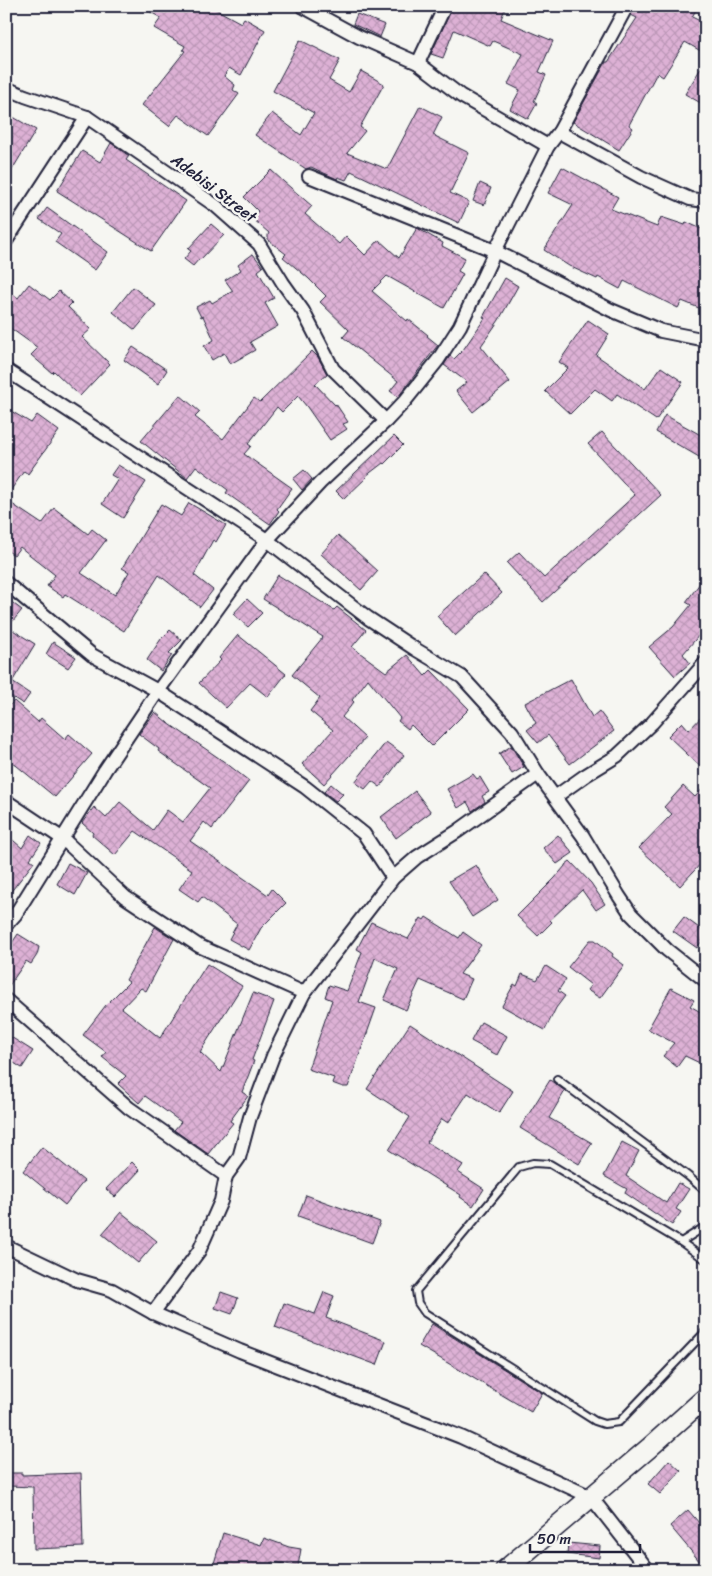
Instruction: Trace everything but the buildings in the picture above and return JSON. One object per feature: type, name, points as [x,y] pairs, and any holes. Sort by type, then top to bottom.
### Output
[{"type":"street","points":[[302,6],[359,37],[418,63],[460,96],[548,146]]},
{"type":"street","points":[[418,63],[445,6]]},
{"type":"street","points":[[6,925],[15,915],[105,770],[158,691],[267,540],[320,483],[386,422],[438,360],[460,326],[548,146],[559,132],[627,6]]},
{"type":"street","name":"Adebisi Street","points":[[6,88],[87,117],[216,206],[259,244],[303,311],[333,368],[386,422]]},
{"type":"street","points":[[6,241],[87,117]]},
{"type":"street","points":[[559,132],[642,177],[690,199],[706,201]]},
{"type":"street","points":[[309,176],[495,251],[611,310],[661,332],[706,340]]},
{"type":"street","points":[[6,370],[267,540],[368,618],[415,649],[462,676],[512,732],[538,774],[583,836],[631,914],[667,950],[706,981]]},
{"type":"street","points":[[6,583],[92,655],[158,691],[305,787],[364,834],[393,878]]},
{"type":"street","points":[[555,797],[617,756],[652,723],[706,662]]},
{"type":"street","points":[[153,1313],[199,1251],[221,1200],[226,1176],[239,1158],[250,1116],[273,1056],[304,993],[393,878],[417,857],[458,831],[538,774]]},
{"type":"street","points":[[6,800],[63,839],[125,897],[200,946],[304,993]]},
{"type":"street","points":[[6,1000],[129,1108],[226,1176]]},
{"type":"street","points":[[6,1246],[76,1280],[112,1290],[153,1313],[240,1350],[461,1437],[591,1497],[648,1570]]},
{"type":"street","points":[[505,1570],[706,1397]]},
{"type":"lane","points":[[557,1079],[688,1176],[706,1194]]},
{"type":"lane","points":[[706,1260],[681,1242],[550,1164],[533,1163],[519,1167],[416,1291],[418,1303],[425,1313],[596,1421],[604,1424],[619,1422],[706,1331]]},
{"type":"lane","points":[[681,1242],[706,1226]]}]
